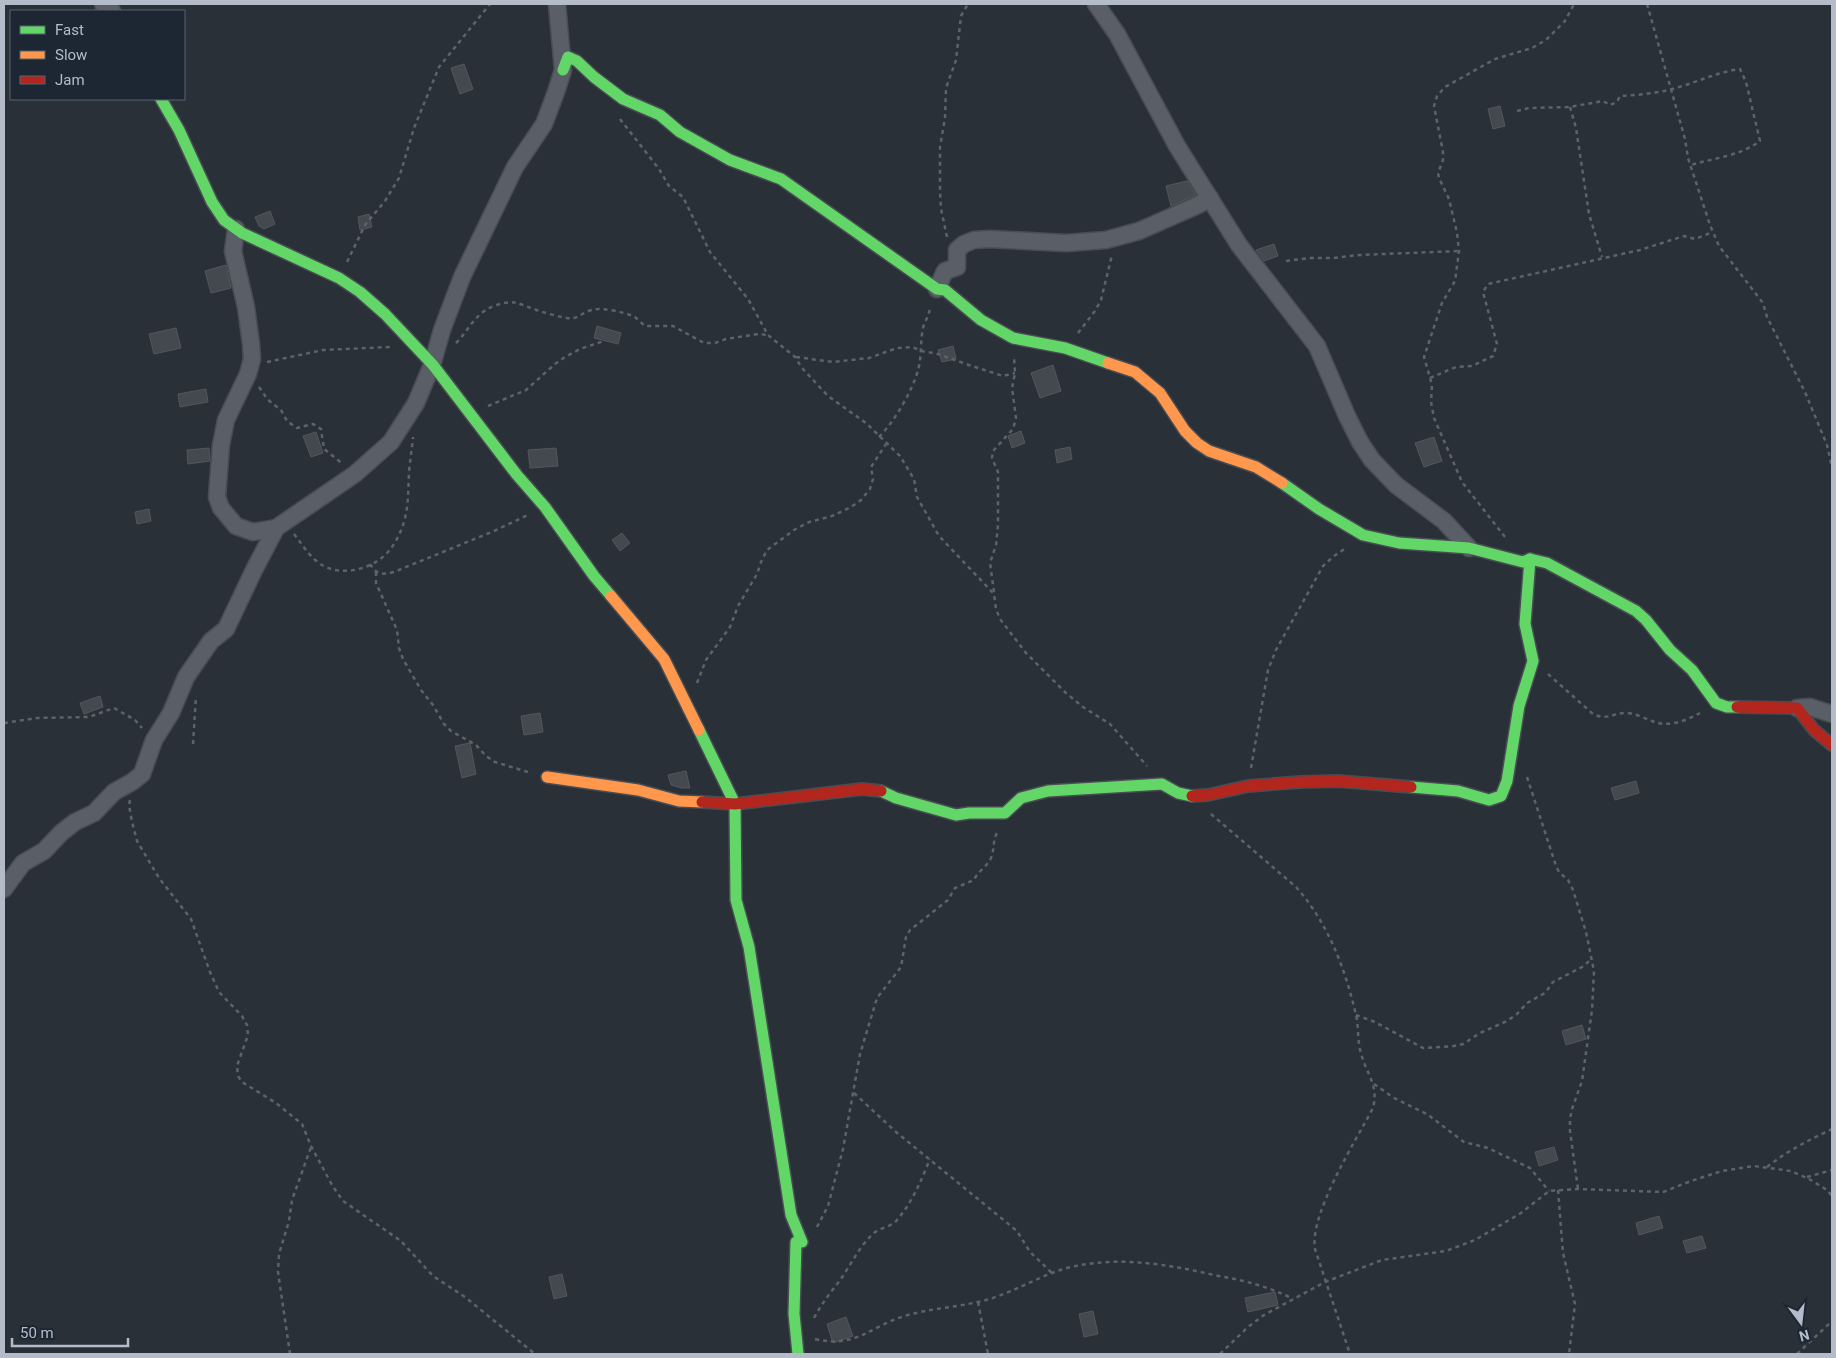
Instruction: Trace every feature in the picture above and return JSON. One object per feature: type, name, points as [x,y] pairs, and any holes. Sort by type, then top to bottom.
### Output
[{"type":"street","points":[[558,4],[563,70]]},
{"type":"street","points":[[1096,4],[1117,34],[1177,146],[1239,245],[1317,346],[1347,416],[1360,442],[1372,460],[1396,485],[1444,521],[1469,548]]},
{"type":"street","points":[[236,229],[233,251],[252,344],[249,372],[226,420],[221,445],[217,497],[221,508],[236,526],[253,532],[276,528],[356,474],[391,442],[416,403],[432,365],[442,330],[462,277],[515,167],[544,124],[568,57],[578,61],[594,77],[623,98],[660,115],[680,132],[730,160],[781,179],[803,193],[838,220],[937,289],[945,290],[981,320],[998,331],[1013,338],[1065,348],[1134,372],[1160,393],[1197,443],[1209,451],[1266,472],[1319,510],[1363,535],[1399,543],[1469,548],[1523,562],[1530,558],[1547,564],[1636,611],[1646,620],[1670,650],[1692,670],[1716,703],[1727,707],[1810,707],[1832,714]]},
{"type":"street","points":[[162,100],[179,130],[212,202],[224,220],[236,229],[339,278],[373,303],[432,365],[517,475],[545,507],[594,576],[664,659],[676,681],[735,804],[736,900],[749,947],[791,1215],[802,1242],[796,1242],[794,1314],[798,1354]]},
{"type":"street","points":[[937,289],[945,270],[957,267],[957,250],[964,244],[974,240],[990,239],[1066,243],[1106,240],[1123,236],[1198,205],[1210,198]]},
{"type":"street","points":[[4,889],[23,862],[44,850],[75,822],[94,813],[114,792],[142,774],[154,740],[171,713],[186,677],[211,641],[226,629],[276,528]]},
{"type":"street","points":[[547,777],[638,790],[679,801],[735,804],[774,799],[788,800],[862,788],[878,790],[913,804],[956,815],[1006,813],[1021,798],[1048,791],[1162,784],[1178,793],[1191,796],[1208,795],[1248,786],[1338,781],[1458,791],[1489,800],[1496,799],[1501,796],[1507,781],[1519,706],[1532,661],[1524,624],[1530,558]]},
{"type":"street","points":[[1797,708],[1814,730],[1832,745]]},
{"type":"path","points":[[339,278],[365,226],[385,201],[399,178],[414,128],[439,67],[490,4]]},
{"type":"path","points":[[950,243],[941,209],[939,154],[945,118],[946,88],[956,60],[961,16],[968,4]]},
{"type":"path","points":[[1507,540],[1462,482],[1434,418],[1431,402],[1432,385],[1424,357],[1442,303],[1455,281],[1459,251],[1449,199],[1438,173],[1443,160],[1443,152],[1434,106],[1437,96],[1445,87],[1495,59],[1532,48],[1546,40],[1565,21],[1574,4]]},
{"type":"path","points":[[1647,4],[1691,166],[1713,232],[1719,246],[1763,303],[1767,318],[1805,392],[1827,445],[1832,467]]},
{"type":"path","points":[[1517,111],[1529,108],[1570,107],[1603,101],[1610,105],[1617,102],[1620,96],[1671,90],[1725,71],[1740,69],[1753,107],[1760,141],[1752,147],[1741,151],[1691,166]]},
{"type":"path","points":[[1570,107],[1576,128],[1589,214],[1602,257]]},
{"type":"path","points":[[620,118],[659,169],[669,186],[683,197],[710,252],[748,299],[768,334],[795,357],[815,384],[828,396],[866,423],[900,456],[914,479],[917,498],[939,536],[994,594]]},
{"type":"path","points":[[1430,378],[1456,367],[1472,366],[1493,356],[1497,344],[1483,292],[1488,284],[1640,250],[1684,236],[1695,239],[1713,232]]},
{"type":"path","points":[[1065,348],[1095,311],[1106,284],[1114,248],[1123,236]]},
{"type":"path","points":[[1286,261],[1359,255],[1459,251]]},
{"type":"path","points":[[880,437],[888,428],[904,401],[918,372],[923,326],[930,312],[930,298],[937,289]]},
{"type":"path","points":[[453,345],[469,324],[481,314],[492,306],[511,302],[568,318],[577,318],[593,309],[612,311],[634,317],[645,326],[673,326],[704,342],[715,343],[758,334],[768,334]]},
{"type":"path","points":[[1013,338],[1014,373],[1012,388],[1016,418],[1013,429],[993,451],[992,458],[998,472],[998,525],[996,545],[990,563],[996,609],[1000,619],[1026,653],[1066,693],[1083,707],[1110,724],[1162,784]]},
{"type":"path","points":[[483,407],[513,397],[526,390],[555,364],[580,349],[604,341]]},
{"type":"path","points":[[356,474],[324,449],[322,429],[312,424],[297,428],[287,421],[281,410],[268,400],[249,372],[264,362],[323,350],[414,345]]},
{"type":"path","points":[[795,357],[833,362],[869,358],[897,348],[912,347],[1003,376],[1014,373]]},
{"type":"path","points":[[276,528],[286,526],[318,563],[342,572],[356,570],[370,564],[388,552],[398,537],[407,507],[414,434]]},
{"type":"path","points":[[685,701],[699,680],[706,660],[730,627],[738,606],[758,574],[767,550],[794,530],[809,522],[832,516],[861,500],[870,489],[873,479],[871,468],[886,444]]},
{"type":"path","points":[[370,564],[376,572],[383,575],[394,572],[487,534],[545,507]]},
{"type":"path","points":[[1248,786],[1262,699],[1268,670],[1276,650],[1323,566],[1363,535]]},
{"type":"path","points":[[376,572],[376,583],[396,630],[403,659],[421,690],[434,705],[444,724],[451,732],[476,744],[486,756],[495,762],[547,777]]},
{"type":"path","points":[[1532,661],[1592,714],[1598,717],[1606,718],[1620,713],[1628,713],[1654,722],[1674,724],[1697,715],[1716,703]]},
{"type":"path","points":[[193,744],[197,697],[194,690]]},
{"type":"path","points":[[4,723],[37,718],[89,716],[114,708],[135,720],[154,740]]},
{"type":"path","points":[[1527,777],[1556,866],[1559,872],[1568,880],[1573,890],[1592,958],[1594,990],[1586,1054],[1582,1081],[1570,1119],[1578,1189]]},
{"type":"path","points":[[131,796],[129,805],[138,841],[159,878],[191,919],[219,992],[242,1016],[247,1025],[248,1035],[237,1066],[238,1076],[242,1082],[253,1087],[299,1120],[332,1185],[343,1201],[400,1241],[433,1276],[466,1296],[534,1354]]},
{"type":"path","points":[[1191,796],[1296,887],[1308,901],[1330,935],[1338,954],[1356,1016],[1360,1052],[1375,1092],[1373,1108],[1326,1197],[1313,1237],[1314,1249],[1350,1354]]},
{"type":"path","points":[[802,1242],[818,1226],[828,1206],[843,1149],[860,1054],[876,998],[901,967],[906,937],[919,922],[948,900],[954,888],[972,883],[978,872],[987,865],[993,853],[994,836],[1006,813]]},
{"type":"path","points":[[1356,1016],[1375,1022],[1422,1048],[1463,1044],[1480,1033],[1507,1021],[1517,1014],[1526,1003],[1545,993],[1553,982],[1584,966],[1592,958]]},
{"type":"path","points":[[1373,1083],[1394,1098],[1427,1114],[1464,1142],[1488,1148],[1530,1168],[1549,1191]]},
{"type":"path","points":[[854,1093],[896,1132],[1017,1231],[1030,1252],[1053,1274]]},
{"type":"path","points":[[1766,1167],[1787,1152],[1832,1129]]},
{"type":"path","points":[[290,1354],[278,1272],[279,1254],[289,1221],[292,1200],[311,1146]]},
{"type":"path","points":[[812,1326],[814,1317],[822,1303],[865,1243],[874,1233],[895,1223],[905,1210],[918,1189],[930,1159]]},
{"type":"path","points":[[1220,1354],[1248,1327],[1264,1315],[1325,1282],[1382,1260],[1446,1251],[1475,1240],[1531,1206],[1549,1191],[1578,1189],[1663,1192],[1722,1171],[1754,1166],[1791,1171],[1827,1190],[1832,1196]]},
{"type":"path","points":[[1806,1178],[1832,1170]]},
{"type":"path","points":[[1558,1190],[1563,1253],[1575,1304],[1568,1354]]},
{"type":"path","points":[[796,1338],[812,1338],[834,1343],[848,1341],[906,1315],[978,1302],[1009,1293],[1068,1268],[1093,1263],[1140,1261],[1244,1281],[1276,1290],[1294,1299]]},
{"type":"path","points":[[978,1302],[988,1354]]},
{"type":"path","points":[[1798,1354],[1832,1321]]},
{"type":"building","points":[[464,64],[473,89],[460,94],[451,68]]},
{"type":"building","points":[[1500,106],[1505,126],[1493,129],[1488,109]]},
{"type":"building","points":[[1187,181],[1196,195],[1171,206],[1166,186]]},
{"type":"building","points":[[270,211],[275,224],[264,229],[259,226],[255,217]]},
{"type":"building","points":[[369,214],[372,227],[360,230],[358,217]]},
{"type":"building","points":[[1274,244],[1278,256],[1264,261],[1256,250]]},
{"type":"building","points":[[226,265],[231,288],[211,293],[205,271]]},
{"type":"building","points":[[597,326],[621,333],[618,344],[594,338]]},
{"type":"building","points":[[176,328],[181,348],[154,354],[149,334]]},
{"type":"building","points":[[953,346],[956,359],[942,362],[938,350]]},
{"type":"building","points":[[1053,365],[1061,391],[1040,398],[1031,373]]},
{"type":"building","points":[[206,389],[208,402],[180,407],[178,394]]},
{"type":"building","points":[[1021,431],[1025,443],[1012,448],[1008,436]]},
{"type":"building","points":[[316,432],[323,453],[311,457],[303,436]]},
{"type":"building","points":[[1434,437],[1442,461],[1424,467],[1415,443]]},
{"type":"building","points":[[1070,447],[1072,459],[1057,463],[1055,450]]},
{"type":"building","points":[[209,448],[210,461],[188,464],[187,450]]},
{"type":"building","points":[[556,448],[558,466],[530,468],[528,450]]},
{"type":"building","points":[[149,509],[151,521],[137,524],[135,512]]},
{"type":"building","points":[[622,533],[630,543],[620,551],[612,540]]},
{"type":"building","points":[[100,696],[103,707],[84,714],[80,703]]},
{"type":"building","points":[[540,713],[543,732],[524,735],[521,716]]},
{"type":"building","points":[[470,743],[476,774],[462,778],[455,746]]},
{"type":"building","points":[[686,771],[690,788],[671,785],[668,775]]},
{"type":"building","points":[[1636,781],[1639,793],[1615,800],[1611,788]]},
{"type":"building","points":[[1582,1025],[1586,1039],[1566,1045],[1562,1031]]},
{"type":"building","points":[[1554,1147],[1558,1160],[1539,1166],[1535,1152]]},
{"type":"building","points":[[1659,1216],[1663,1228],[1639,1235],[1636,1223]]},
{"type":"building","points":[[1702,1236],[1706,1248],[1687,1253],[1683,1241]]},
{"type":"building","points":[[562,1274],[567,1296],[554,1299],[549,1277]]},
{"type":"building","points":[[1275,1292],[1278,1305],[1248,1312],[1245,1298]]},
{"type":"building","points":[[1093,1311],[1098,1334],[1084,1337],[1079,1314]]},
{"type":"building","points":[[846,1317],[853,1336],[833,1343],[827,1324]]},
{"type":"traffic: fast","points":[[563,70],[568,57],[577,61],[594,77],[623,99],[660,115],[680,132],[730,160],[781,179],[937,289],[945,290],[981,320],[1013,338],[1065,348],[1108,363]]},
{"type":"traffic: fast","points":[[162,100],[179,130],[212,202],[224,220],[242,233],[339,278],[360,292],[385,314],[433,365],[517,475],[545,507],[594,576],[611,596]]},
{"type":"traffic: fast","points":[[1282,483],[1319,509],[1363,535],[1399,543],[1469,548],[1523,562],[1530,559],[1547,563],[1636,611],[1646,620],[1670,650],[1692,670],[1716,703],[1727,707],[1737,707]]},
{"type":"traffic: fast","points":[[1411,787],[1458,791],[1489,800],[1501,796],[1507,781],[1519,706],[1533,661],[1525,624],[1530,559]]},
{"type":"traffic: fast","points":[[699,730],[735,804],[736,900],[749,947],[791,1215],[802,1242],[796,1242],[794,1314],[798,1354]]},
{"type":"traffic: fast","points":[[881,791],[896,798],[956,815],[1005,813],[1021,798],[1048,791],[1162,784],[1178,793],[1192,796]]},
{"type":"traffic: slow","points":[[1108,363],[1135,372],[1160,393],[1185,431],[1197,443],[1209,451],[1256,467],[1282,483]]},
{"type":"traffic: slow","points":[[611,596],[664,659],[699,730]]},
{"type":"traffic: slow","points":[[547,777],[638,790],[679,801],[702,802]]},
{"type":"traffic: jam","points":[[1737,707],[1797,708],[1814,730],[1832,745]]},
{"type":"traffic: jam","points":[[1192,796],[1208,795],[1248,786],[1300,782],[1338,781],[1411,787]]},
{"type":"traffic: jam","points":[[702,802],[735,804],[862,789],[881,791]]}]
